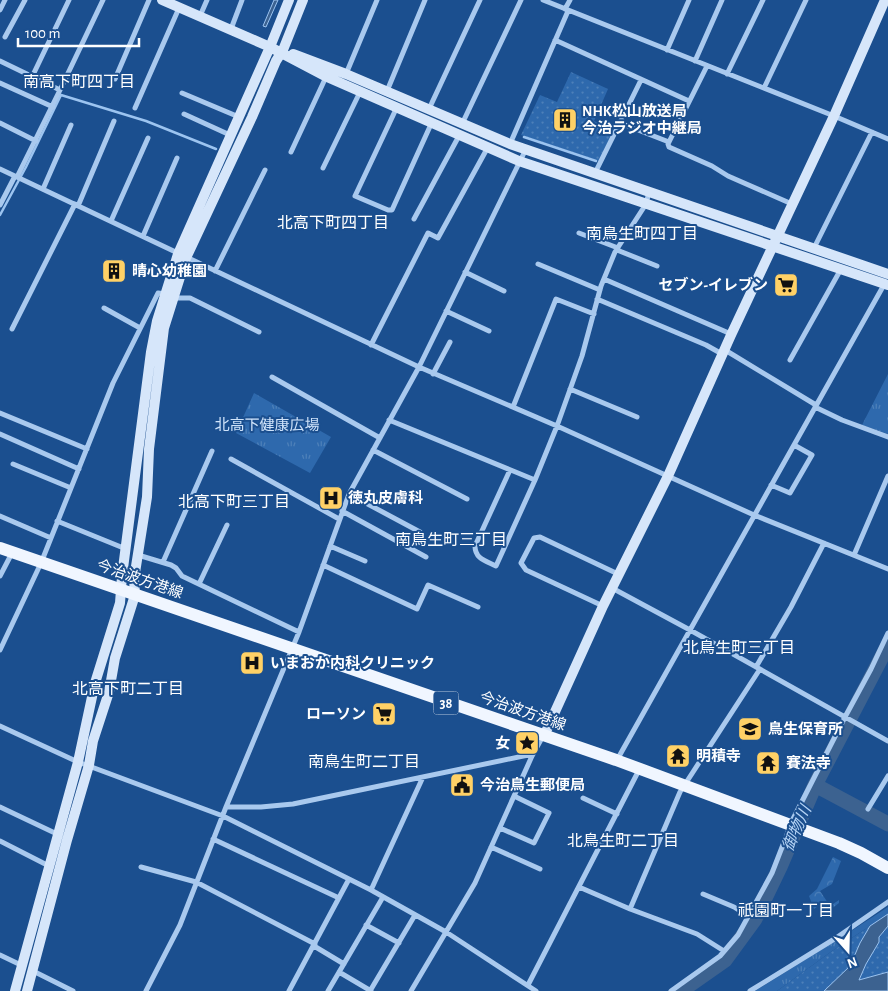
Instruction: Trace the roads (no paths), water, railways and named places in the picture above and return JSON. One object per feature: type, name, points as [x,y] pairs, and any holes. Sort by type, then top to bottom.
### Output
[{"type":"main road","name":"今治波方港線","points":[[0,548],[291,650],[616,760],[792,825],[885,863]]},
{"type":"street","points":[[0,10],[5,0]]},
{"type":"street","points":[[5,37],[25,0]]},
{"type":"street","points":[[32,77],[68,0]]},
{"type":"street","points":[[0,205],[36,141],[103,0]]},
{"type":"street","points":[[115,79],[149,0]]},
{"type":"street","points":[[162,0],[282,52],[346,74],[429,109],[488,146],[519,161],[841,269],[887,280]]},
{"type":"street","points":[[200,16],[207,0]]},
{"type":"street","points":[[231,30],[242,0]]},
{"type":"street","points":[[27,991],[89,765],[93,741],[109,692],[129,593],[134,579],[147,496],[149,449],[169,296],[182,256],[230,135],[289,0]]},
{"type":"street","points":[[182,256],[238,149],[276,61],[282,52],[303,0]]},
{"type":"street","points":[[346,74],[377,0]]},
{"type":"street","points":[[387,91],[425,0]]},
{"type":"street","points":[[429,109],[480,0]]},
{"type":"street","points":[[414,219],[461,129],[520,0]]},
{"type":"street","points":[[543,0],[888,139]]},
{"type":"street","points":[[510,144],[555,40],[570,0]]},
{"type":"street","points":[[667,50],[689,0]]},
{"type":"street","points":[[695,61],[722,0]]},
{"type":"street","points":[[727,74],[763,0]]},
{"type":"street","points":[[764,88],[806,0]]},
{"type":"street","points":[[411,991],[475,883],[603,606],[668,476],[731,334],[774,247],[834,116],[885,0]]},
{"type":"street","points":[[135,108],[179,7]]},
{"type":"street","points":[[555,40],[689,101]]},
{"type":"street","points":[[282,52],[326,77],[432,122],[526,149],[814,248],[887,280]]},
{"type":"street","points":[[0,62],[60,90]]},
{"type":"street","points":[[707,66],[668,144],[670,147],[712,166],[728,176],[793,204]]},
{"type":"street","points":[[291,152],[326,77]]},
{"type":"street","points":[[595,173],[641,80]]},
{"type":"street","points":[[0,83],[53,107]]},
{"type":"street","points":[[322,168],[360,91]]},
{"type":"street","points":[[182,93],[239,117]]},
{"type":"street","points":[[397,107],[355,196],[392,210],[432,122]]},
{"type":"street","points":[[184,114],[230,135]]},
{"type":"street","points":[[12,330],[77,205],[114,121]]},
{"type":"street","points":[[620,122],[669,142]]},
{"type":"street","points":[[0,123],[36,141]]},
{"type":"street","points":[[43,189],[71,125]]},
{"type":"street","points":[[814,248],[872,132]]},
{"type":"street","points":[[111,221],[148,138]]},
{"type":"street","points":[[371,345],[428,233],[438,238],[488,146]]},
{"type":"street","points":[[146,991],[180,925],[222,816],[299,632],[349,494],[419,367],[526,149]]},
{"type":"street","points":[[143,236],[177,158]]},
{"type":"street","points":[[0,169],[433,374],[557,426],[754,515],[888,569]]},
{"type":"street","points":[[215,271],[265,170]]},
{"type":"street","points":[[510,470],[474,546],[475,552],[480,558],[496,566],[557,426],[604,279],[617,249],[646,204],[650,192]]},
{"type":"street","points":[[579,233],[657,266]]},
{"type":"street","points":[[538,264],[600,290]]},
{"type":"street","points":[[790,360],[841,269]]},
{"type":"street","points":[[465,272],[504,291]]},
{"type":"street","points":[[604,279],[731,334]]},
{"type":"street","points":[[616,760],[887,280]]},
{"type":"street","points":[[0,650],[41,563],[113,384],[158,293],[190,298],[259,332]]},
{"type":"street","points":[[129,593],[122,576],[151,352],[156,321],[169,296]]},
{"type":"street","points":[[513,407],[556,299],[594,314]]},
{"type":"street","points":[[598,299],[724,352],[842,420],[888,437]]},
{"type":"street","points":[[104,308],[140,328]]},
{"type":"street","points":[[446,311],[489,332]]},
{"type":"street","points":[[433,374],[450,342]]},
{"type":"street","points":[[272,377],[380,438]]},
{"type":"street","points":[[570,389],[637,417]]},
{"type":"street","points":[[0,413],[87,450]]},
{"type":"street","points":[[389,420],[535,480]]},
{"type":"street","points":[[0,434],[79,469]]},
{"type":"street","points":[[771,485],[790,493],[795,486],[812,455],[794,446]]},
{"type":"street","points":[[373,450],[467,499]]},
{"type":"street","points":[[163,562],[212,451]]},
{"type":"street","points":[[232,459],[340,519]]},
{"type":"street","points":[[13,464],[71,488]]},
{"type":"street","points":[[854,555],[888,476]]},
{"type":"street","points":[[349,494],[420,532]]},
{"type":"street","points":[[342,511],[426,557]]},
{"type":"street","points":[[0,516],[51,538]]},
{"type":"street","points":[[57,521],[126,549]]},
{"type":"street","points":[[200,584],[227,524]]},
{"type":"street","points":[[603,606],[526,570],[521,563],[534,538],[540,537],[619,574]]},
{"type":"street","points":[[630,909],[684,786],[758,668],[824,543]]},
{"type":"street","points":[[330,546],[365,561]]},
{"type":"street","points":[[0,576],[13,553]]},
{"type":"street","points":[[138,555],[176,568],[182,576],[299,632]]},
{"type":"street","points":[[323,565],[417,610],[428,585],[478,607]]},
{"type":"street","points":[[612,588],[888,741]]},
{"type":"street","points":[[15,991],[78,762],[95,683],[120,603],[129,593]]},
{"type":"street","points":[[671,991],[720,956],[738,935],[772,873],[793,819],[888,633]]},
{"type":"street","points":[[0,726],[78,762],[222,816],[371,890],[446,932],[536,991]]},
{"type":"street","points":[[226,807],[260,807],[292,804],[533,754]]},
{"type":"street","points":[[528,985],[640,769]]},
{"type":"street","points":[[868,809],[888,776]]},
{"type":"street","points":[[371,890],[423,777]]},
{"type":"street","points":[[500,828],[534,843],[549,813],[514,796]]},
{"type":"street","points":[[583,798],[617,814]]},
{"type":"street","points":[[0,807],[57,834]]},
{"type":"street","points":[[213,839],[339,898]]},
{"type":"street","points":[[0,841],[49,866]]},
{"type":"street","points":[[491,847],[540,869]]},
{"type":"street","points":[[141,867],[196,882],[315,945],[344,964]]},
{"type":"street","points":[[289,991],[349,879]]},
{"type":"street","points":[[579,887],[630,909],[697,934],[724,951]]},
{"type":"street","points":[[703,894],[734,907],[748,916]]},
{"type":"street","points":[[328,991],[383,897]]},
{"type":"street","points":[[750,991],[836,938],[888,902]]},
{"type":"street","points":[[339,972],[371,991],[415,915]]},
{"type":"street","points":[[366,925],[398,943]]},
{"type":"street","points":[[0,955],[73,991]]},
{"type":"waterway","points":[[0,215],[61,95],[146,121],[216,149]]},
{"type":"waterway","points":[[524,137],[596,161]]},
{"type":"waterway","name":"御物川","points":[[681,991],[725,960],[755,919],[780,867],[815,785],[888,645]]},
{"type":"waterway","points":[[815,785],[888,824]]},
{"type":"place","name":"NHK松山放送局 今治ラジオ中継局","points":[[565,120]]},
{"type":"place","name":"晴心幼稚園","points":[[114,271]]},
{"type":"place","name":"セブン-イレブン","points":[[786,285]]},
{"type":"place","name":"徳丸皮膚科","points":[[331,498]]},
{"type":"place","name":"いまおか内科クリニック","points":[[252,663]]},
{"type":"place","name":"ローソン","points":[[384,714]]},
{"type":"place","name":"鳥生保育所","points":[[750,729]]},
{"type":"place","name":"女","points":[[527,743]]},
{"type":"place","name":"明積寺","points":[[678,756]]},
{"type":"place","name":"賽法寺","points":[[768,763]]},
{"type":"place","name":"今治鳥生郵便局","points":[[462,785]]},
{"type":"district","name":"南高下町四丁目","points":[[79,81]]},
{"type":"district","name":"北高下町四丁目","points":[[333,222]]},
{"type":"district","name":"南鳥生町四丁目","points":[[642,233]]},
{"type":"district","name":"北高下町三丁目","points":[[234,501]]},
{"type":"district","name":"南鳥生町三丁目","points":[[451,539]]},
{"type":"district","name":"北鳥生町三丁目","points":[[739,647]]},
{"type":"district","name":"北高下町二丁目","points":[[128,688]]},
{"type":"district","name":"南鳥生町二丁目","points":[[364,761]]},
{"type":"district","name":"北鳥生町二丁目","points":[[623,840]]},
{"type":"district","name":"祇園町一丁目","points":[[786,910]]},
{"type":"park label","name":"北高下健康広場","points":[[267,425]]}]
